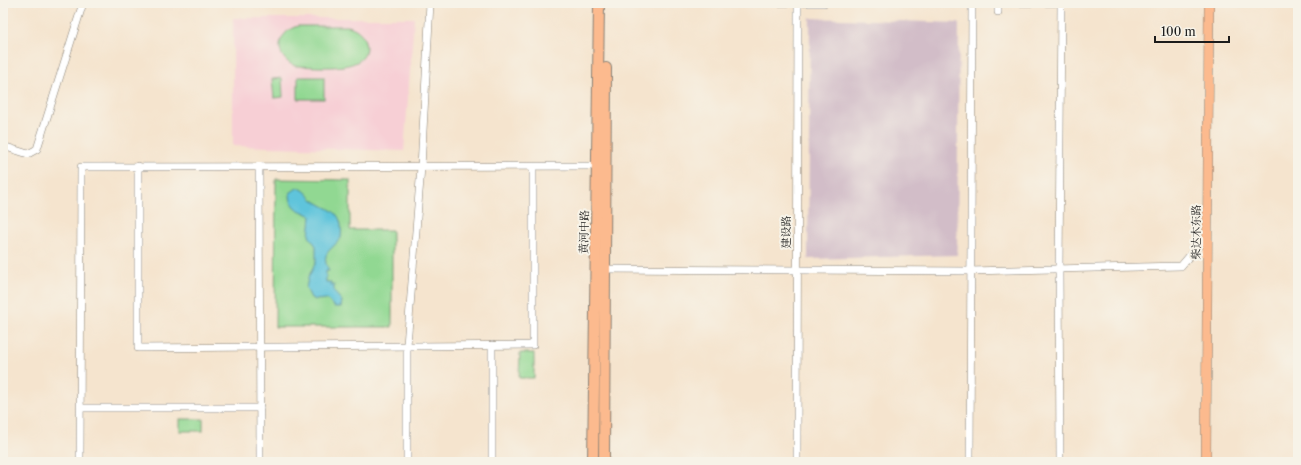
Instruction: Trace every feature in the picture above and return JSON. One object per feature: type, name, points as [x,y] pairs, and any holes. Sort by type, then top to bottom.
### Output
[{"type":"highway","name":"黄河中路","points":[[599,3],[598,166],[604,462]]},
{"type":"highway","name":"黄河中路","points":[[593,462],[600,269],[606,3]]},
{"type":"main road","name":"柴达木东路","points":[[1202,3],[1202,462]]},
{"type":"main road","name":"柴达木东路","points":[[1206,462],[1209,3]]},
{"type":"street","points":[[407,462],[407,345],[421,168],[430,3]]},
{"type":"street","points":[[781,3],[824,3]]},
{"type":"street","name":"建设路","points":[[797,462],[798,3]]},
{"type":"street","points":[[970,462],[969,271],[972,3]]},
{"type":"street","points":[[998,3],[998,12]]},
{"type":"street","points":[[1020,3],[1077,3]]},
{"type":"street","points":[[1060,3],[1060,462]]},
{"type":"street","points":[[3,146],[28,154],[37,149],[83,6]]},
{"type":"street","points":[[138,166],[138,348],[533,345],[533,167]]},
{"type":"street","points":[[259,166],[260,462]]},
{"type":"street","points":[[80,462],[81,167],[259,166],[421,168],[598,166]]},
{"type":"street","points":[[600,269],[969,271],[1181,266],[1203,240]]},
{"type":"street","points":[[492,345],[492,462]]},
{"type":"street","points":[[81,408],[260,408]]},
{"type":"shaded area","points":[[233,18],[414,18],[404,151],[233,146]]},
{"type":"shaded area","points":[[810,18],[959,23],[957,255],[808,259]]},
{"type":"green space","points":[[298,26],[351,27],[359,31],[363,36],[365,42],[365,53],[360,60],[352,64],[327,67],[295,66],[283,57],[280,51],[280,45],[285,34]]},
{"type":"green space","points":[[298,77],[324,77],[324,99],[298,99]]},
{"type":"green space","points":[[282,78],[283,97],[274,98],[272,79]]},
{"type":"green space","points":[[276,179],[350,180],[350,230],[392,230],[392,327],[275,327]]},
{"type":"green space","points":[[520,353],[534,353],[534,378],[519,378]]},
{"type":"green space","points":[[180,419],[203,419],[203,431],[180,431]]},
{"type":"water","points":[[297,188],[304,191],[312,199],[330,209],[338,216],[341,229],[341,238],[326,256],[326,265],[329,271],[326,271],[326,282],[331,282],[331,285],[334,285],[334,292],[342,301],[341,307],[334,307],[327,299],[316,300],[311,298],[306,288],[308,278],[316,262],[316,246],[309,236],[311,216],[296,209],[290,199],[290,193]]}]
